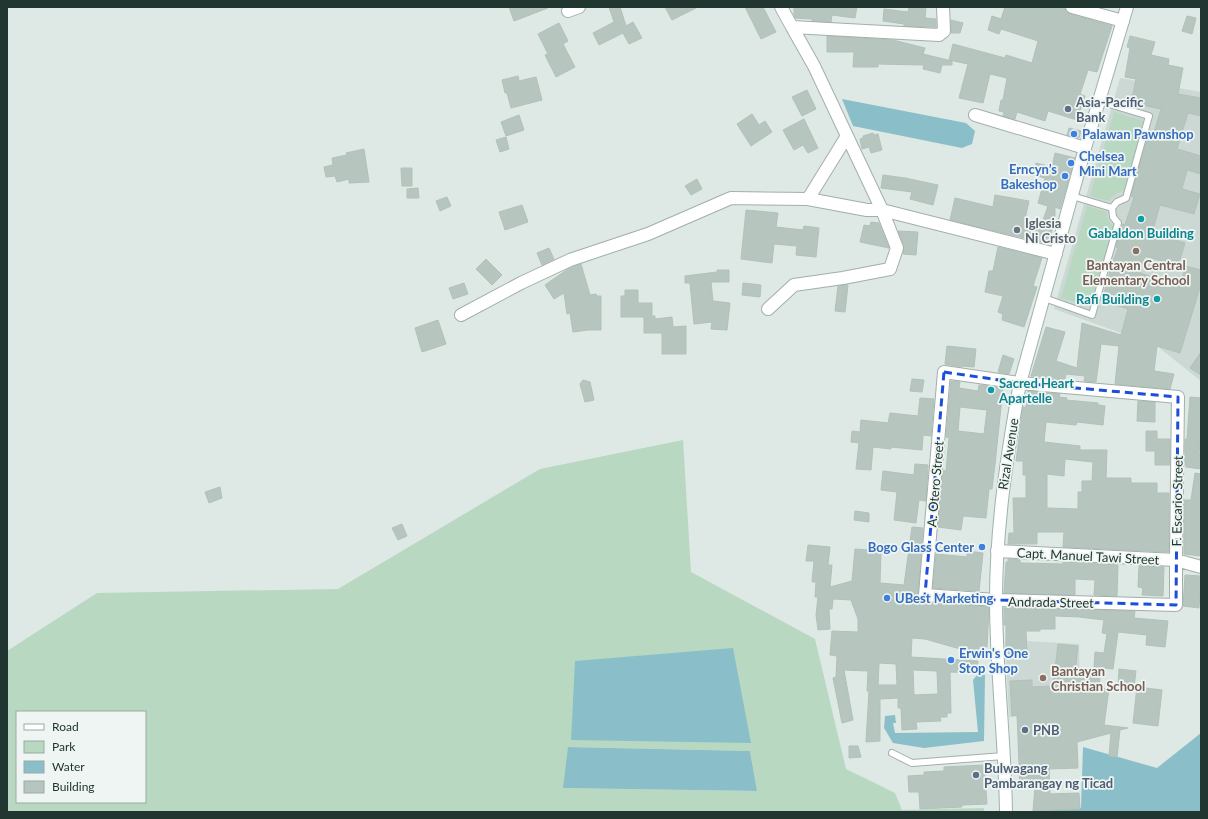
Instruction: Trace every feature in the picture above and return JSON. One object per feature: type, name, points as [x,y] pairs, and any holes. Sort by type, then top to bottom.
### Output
[{"type":"street","points":[[768,309],[794,285],[890,269],[897,248],[882,210],[814,66],[781,7]]},
{"type":"street","points":[[792,27],[939,34],[944,31],[943,7]]},
{"type":"street","points":[[1072,7],[1123,21]]},
{"type":"street","name":"Rizal Avenue","points":[[1006,812],[996,600],[1002,496],[1013,421],[1020,383],[1085,148],[1127,7]]},
{"type":"street","points":[[975,115],[1085,148]]},
{"type":"street","points":[[808,199],[847,136]]},
{"type":"street","points":[[462,315],[570,260],[648,234],[731,198],[808,199],[867,210],[882,210],[1056,254]]},
{"type":"street","name":"A. Otero Street","points":[[925,595],[944,372],[1020,383]]},
{"type":"street","name":"F. Escario Street","points":[[1020,383],[1178,397],[1176,604]]},
{"type":"street","name":"Capt. Manuel Tawi Street","points":[[998,551],[1176,560],[1201,567]]},
{"type":"street","name":"Andrada Street","points":[[925,595],[996,600],[1176,604]]},
{"type":"lane","points":[[1044,298],[1092,315],[1118,223],[1113,217],[1112,208],[1117,202],[1126,198],[1150,116],[1099,101]]},
{"type":"lane","points":[[1072,196],[1112,208]]},
{"type":"lane","points":[[892,753],[912,763],[1004,756]]},
{"type":"highlighted area","points":[[944,372],[1020,383],[1178,397],[1176,605],[996,600],[925,595]]},
{"type":"shaded area","name":"Bantayan Central Elementary School","points":[[1120,78],[1201,92],[1201,381],[1157,346],[1054,309]]},
{"type":"shaded area","name":"Bantayan Christian School","points":[[1026,641],[1079,644],[1080,712],[1009,717],[1005,642]]},
{"type":"green space","points":[[1114,112],[1144,121],[1124,191],[1115,194],[1109,201],[1090,196]]},
{"type":"green space","points":[[1087,206],[1107,212],[1107,219],[1114,227],[1091,306],[1061,298]]},
{"type":"green space","points":[[683,440],[691,572],[815,639],[846,769],[895,793],[902,810],[984,808],[984,812],[7,812],[7,651],[97,593],[338,589],[540,469]],"holes":[[[569,747],[750,751],[757,791],[564,788]]]},
{"type":"water","points":[[842,99],[966,123],[975,131],[972,144],[962,148],[853,126]]},
{"type":"water","points":[[733,648],[751,743],[571,740],[575,661]]},
{"type":"water","points":[[977,675],[985,675],[984,741],[924,748],[893,743],[884,728],[885,716],[895,715],[896,723],[893,723],[895,733],[978,732],[973,680]]},
{"type":"water","points":[[1201,733],[1201,812],[1049,812],[1049,810],[1081,808],[1083,747],[1157,768]]},
{"type":"water","points":[[568,747],[750,751],[757,791],[563,788]]},
{"type":"building","points":[[509,7],[548,7],[548,8],[514,21]]},
{"type":"building","points":[[609,7],[620,7],[626,26],[633,22],[642,38],[629,44],[623,33],[599,45],[593,33],[614,22]]},
{"type":"building","points":[[665,7],[698,7],[672,20]]},
{"type":"building","points":[[745,7],[763,7],[776,32],[761,39]]},
{"type":"building","points":[[794,7],[857,7],[855,18],[832,15],[831,22],[795,18]]},
{"type":"building","points":[[909,7],[926,7],[925,18],[936,19],[936,27],[904,26],[904,24],[883,21],[884,9],[908,12]]},
{"type":"building","points":[[1005,7],[1065,7],[1066,12],[1070,14],[1112,26],[1097,72],[1088,70],[1080,94],[1085,96],[1077,120],[1048,111],[1045,121],[1017,112],[1015,119],[1003,116],[1004,112],[999,111],[1001,100],[1003,100],[1007,78],[990,74],[983,103],[959,98],[968,64],[949,60],[953,44],[1005,58],[1006,55],[1032,63],[1038,41],[1001,29],[999,34],[988,30],[992,16],[1001,19]]},
{"type":"building","points":[[1187,16],[1196,18],[1192,34],[1182,31]]},
{"type":"building","points":[[951,20],[963,23],[960,33],[951,33]]},
{"type":"building","points":[[559,23],[568,41],[563,44],[575,67],[556,77],[545,55],[548,54],[538,34]]},
{"type":"building","points":[[827,36],[893,40],[925,48],[923,54],[952,61],[952,65],[942,65],[940,73],[923,69],[924,65],[878,64],[878,67],[853,67],[854,52],[827,52]]},
{"type":"building","points":[[1130,36],[1155,42],[1151,55],[1169,59],[1168,65],[1183,68],[1178,94],[1201,98],[1201,116],[1188,113],[1177,149],[1201,156],[1201,174],[1187,170],[1182,189],[1200,194],[1194,214],[1160,205],[1152,233],[1185,243],[1178,266],[1145,256],[1140,273],[1180,285],[1186,266],[1201,270],[1201,284],[1180,353],[1157,346],[1154,371],[1174,374],[1170,389],[1115,384],[1119,346],[1101,344],[1096,382],[1084,381],[1085,376],[1066,374],[1065,379],[1031,376],[1046,327],[1065,332],[1056,361],[1077,368],[1082,323],[1121,335],[1128,309],[1102,301],[1118,248],[1116,247],[1119,234],[1123,224],[1125,225],[1134,197],[1131,196],[1147,140],[1151,142],[1161,109],[1131,103],[1136,79],[1125,77],[1130,48],[1127,47]]},
{"type":"building","points":[[518,76],[519,81],[536,77],[542,100],[511,108],[502,80]]},
{"type":"building","points":[[807,90],[816,109],[802,116],[792,97]]},
{"type":"building","points":[[752,114],[759,125],[765,121],[772,132],[751,146],[737,124]]},
{"type":"building","points":[[519,115],[524,130],[506,136],[501,122]]},
{"type":"building","points":[[804,119],[818,148],[808,153],[803,145],[794,150],[783,130]]},
{"type":"building","name":"Palawan Pawnshop","points":[[1069,128],[1081,131],[1079,138],[1067,135]]},
{"type":"building","points":[[873,133],[874,135],[878,134],[882,150],[871,153],[869,147],[862,149],[860,139],[863,138],[863,136]]},
{"type":"building","points":[[506,137],[509,149],[500,152],[496,140]]},
{"type":"building","points":[[364,149],[369,182],[349,183],[349,179],[337,182],[335,176],[326,177],[324,167],[333,165],[332,158]]},
{"type":"building","points":[[1055,153],[1075,158],[1060,209],[1055,207],[1055,215],[1049,244],[950,220],[955,198],[993,207],[995,195],[1029,201],[1025,219],[1042,223],[1048,206],[1038,203],[1045,178],[1033,175],[1036,163],[1052,167]]},
{"type":"building","points":[[401,168],[412,168],[412,186],[402,186]]},
{"type":"building","points":[[883,175],[938,185],[933,205],[910,199],[912,192],[881,188]]},
{"type":"building","points":[[697,179],[702,189],[691,195],[685,186]]},
{"type":"building","points":[[418,188],[419,198],[407,198],[407,189]]},
{"type":"building","points":[[447,197],[451,206],[440,211],[436,201]]},
{"type":"building","points":[[522,205],[528,222],[505,230],[499,212]]},
{"type":"building","points":[[746,210],[778,213],[776,227],[803,230],[804,226],[819,228],[816,257],[796,255],[797,246],[774,244],[772,263],[741,259]]},
{"type":"building","points":[[871,222],[879,223],[889,248],[860,242],[864,225],[870,226]]},
{"type":"building","points":[[898,231],[918,232],[916,255],[903,254],[904,245]]},
{"type":"building","points":[[998,247],[1042,258],[1033,286],[1037,287],[1024,327],[1002,320],[1003,314],[998,312],[1003,296],[985,292],[989,271],[993,271]]},
{"type":"building","points":[[549,248],[554,259],[542,265],[537,253]]},
{"type":"building","points":[[486,259],[502,275],[492,285],[476,269]]},
{"type":"building","points":[[581,264],[590,295],[596,294],[597,296],[601,296],[601,330],[573,332],[570,313],[567,314],[564,293],[554,299],[545,285],[568,269]]},
{"type":"building","points":[[717,270],[729,270],[729,282],[711,282],[713,301],[730,303],[727,330],[711,329],[712,322],[694,324],[690,283],[685,283],[685,276],[717,272]]},
{"type":"building","points":[[464,283],[468,294],[453,299],[449,288]]},
{"type":"building","points":[[743,283],[761,285],[760,297],[742,295]]},
{"type":"building","points":[[848,285],[845,312],[835,311],[838,286]]},
{"type":"building","points":[[625,290],[638,290],[638,303],[652,303],[652,316],[655,316],[655,319],[672,317],[673,327],[686,326],[686,354],[662,354],[662,333],[644,333],[644,317],[621,317],[621,296],[625,296]]},
{"type":"building","points":[[438,320],[446,344],[422,352],[415,328]]},
{"type":"building","points":[[947,346],[976,349],[974,367],[962,367],[945,364]]},
{"type":"building","points":[[1201,352],[1201,375],[1190,368]]},
{"type":"building","points":[[1003,355],[1014,359],[1009,374],[998,372]]},
{"type":"building","points":[[912,379],[924,380],[922,392],[910,391]]},
{"type":"building","points":[[583,380],[590,382],[594,400],[585,402],[580,384]]},
{"type":"building","points":[[951,381],[960,382],[959,388],[978,391],[979,385],[1003,388],[992,489],[989,489],[986,518],[963,516],[961,530],[938,527],[943,470],[946,471],[949,438],[946,437]],"holes":[[[960,407],[987,410],[984,434],[958,431]]]},
{"type":"building","points":[[1028,391],[1060,394],[1059,397],[1067,398],[1066,400],[1098,403],[1098,405],[1105,406],[1103,425],[1077,422],[1076,425],[1046,422],[1044,442],[1080,446],[1080,450],[1107,450],[1106,478],[1131,478],[1131,483],[1157,483],[1157,493],[1169,493],[1169,552],[1063,547],[1064,532],[1037,532],[1037,544],[1008,544],[1009,533],[1014,533],[1013,498],[1026,498],[1026,475],[1023,475],[1023,461],[1016,461],[1023,407],[1026,407]],"holes":[[[1065,459],[1093,462],[1092,481],[1082,481],[1082,492],[1078,492],[1078,509],[1047,508],[1047,474],[1064,476]]]},
{"type":"building","points":[[1190,397],[1201,398],[1201,434],[1199,454],[1201,455],[1201,469],[1186,467],[1185,465],[1185,439],[1187,439]]},
{"type":"building","points":[[920,398],[934,399],[931,436],[923,435],[922,450],[873,447],[871,470],[856,469],[859,443],[851,442],[852,431],[860,432],[861,420],[888,423],[890,413],[918,416]]},
{"type":"building","points":[[1138,401],[1155,402],[1155,422],[1137,421]]},
{"type":"building","points":[[1146,431],[1157,431],[1157,439],[1170,439],[1170,465],[1155,465],[1155,451],[1146,451]]},
{"type":"building","points":[[915,464],[928,465],[926,501],[919,500],[916,523],[894,520],[897,492],[881,490],[883,471],[914,475]]},
{"type":"building","points":[[1195,473],[1201,474],[1201,556],[1184,554],[1184,500],[1191,500]]},
{"type":"building","points":[[220,487],[222,498],[209,503],[205,492]]},
{"type":"building","points":[[855,511],[869,513],[869,522],[854,520]]},
{"type":"building","points":[[402,524],[407,536],[398,540],[392,528]]},
{"type":"building","points":[[912,527],[923,528],[918,599],[924,602],[989,607],[987,647],[979,646],[978,654],[925,639],[912,638],[911,657],[978,661],[977,673],[950,672],[951,713],[947,713],[947,717],[940,717],[941,721],[916,722],[917,729],[902,730],[901,708],[898,708],[898,698],[880,699],[880,741],[866,742],[869,691],[867,691],[868,671],[844,670],[853,720],[842,723],[833,678],[836,677],[837,656],[830,655],[832,631],[858,632],[858,619],[851,600],[833,599],[832,609],[829,609],[830,629],[818,630],[816,615],[818,597],[815,597],[816,582],[812,582],[814,561],[806,561],[808,545],[830,547],[828,565],[832,565],[830,587],[852,581],[855,549],[881,551],[880,583],[904,585]],"holes":[[[879,663],[896,664],[897,685],[878,685]],[[913,670],[937,671],[938,694],[914,695]]]},
{"type":"building","points":[[967,551],[983,553],[979,591],[933,588],[936,554],[967,557]]},
{"type":"building","points":[[1008,559],[1020,560],[1020,563],[1063,564],[1063,562],[1118,565],[1117,596],[1094,595],[1095,580],[1075,579],[1075,595],[1004,593],[1006,562],[1008,562]]},
{"type":"building","points":[[1139,566],[1164,567],[1163,596],[1142,595],[1143,588],[1138,587]]},
{"type":"building","points":[[1185,575],[1201,576],[1199,608],[1183,606]]},
{"type":"building","points":[[1004,608],[1135,611],[1134,618],[1168,621],[1165,647],[1146,645],[1147,635],[1118,632],[1113,669],[1094,667],[1095,652],[1104,653],[1107,634],[1102,633],[1104,620],[1055,616],[1055,629],[1026,631],[1027,653],[1006,654],[1006,625],[1004,625]]},
{"type":"building","points":[[1058,644],[1078,646],[1075,674],[1100,677],[1099,688],[1109,689],[1104,725],[1128,728],[1120,730],[1117,757],[1109,756],[1111,733],[1077,742],[1078,768],[1049,769],[1050,794],[1079,793],[1080,809],[1033,811],[1035,787],[1020,787],[1017,715],[1012,716],[1010,681],[1032,680],[1032,687],[1053,686]]},
{"type":"building","points":[[1119,669],[1136,671],[1134,687],[1118,685]]},
{"type":"building","points":[[1137,687],[1162,690],[1158,726],[1133,723]]},
{"type":"building","points":[[849,746],[858,746],[861,757],[849,758]]},
{"type":"building","points":[[984,765],[987,804],[920,809],[919,792],[909,792],[908,776],[924,775],[924,772],[944,771],[944,767]]},
{"type":"place","name":"Asia-Pacific Bank","points":[[1068,109]]},
{"type":"place","name":"Palawan Pawnshop","points":[[1074,134]]},
{"type":"place","name":"Chelsea Mini Mart","points":[[1071,163]]},
{"type":"place","name":"Erncyn’s Bakeshop","points":[[1065,176]]},
{"type":"place","name":"Gabaldon Building","points":[[1141,219]]},
{"type":"place","name":"Iglesia Ni Cristo","points":[[1017,230]]},
{"type":"place","name":"Bantayan Central Elementary School","points":[[1136,251]]},
{"type":"place","name":"Rafi Building","points":[[1157,299]]},
{"type":"place","name":"Sacred Heart Apartelle","points":[[991,390]]},
{"type":"place","name":"Bogo Glass Center","points":[[982,547]]},
{"type":"place","name":"UBest Marketing","points":[[887,598]]},
{"type":"place","name":"Erwin's One Stop Shop","points":[[951,660]]},
{"type":"place","name":"Bantayan Christian School","points":[[1043,678]]},
{"type":"place","name":"PNB","points":[[1025,730]]},
{"type":"place","name":"Bulwagang Pambarangay ng Ticad","points":[[976,775]]}]
